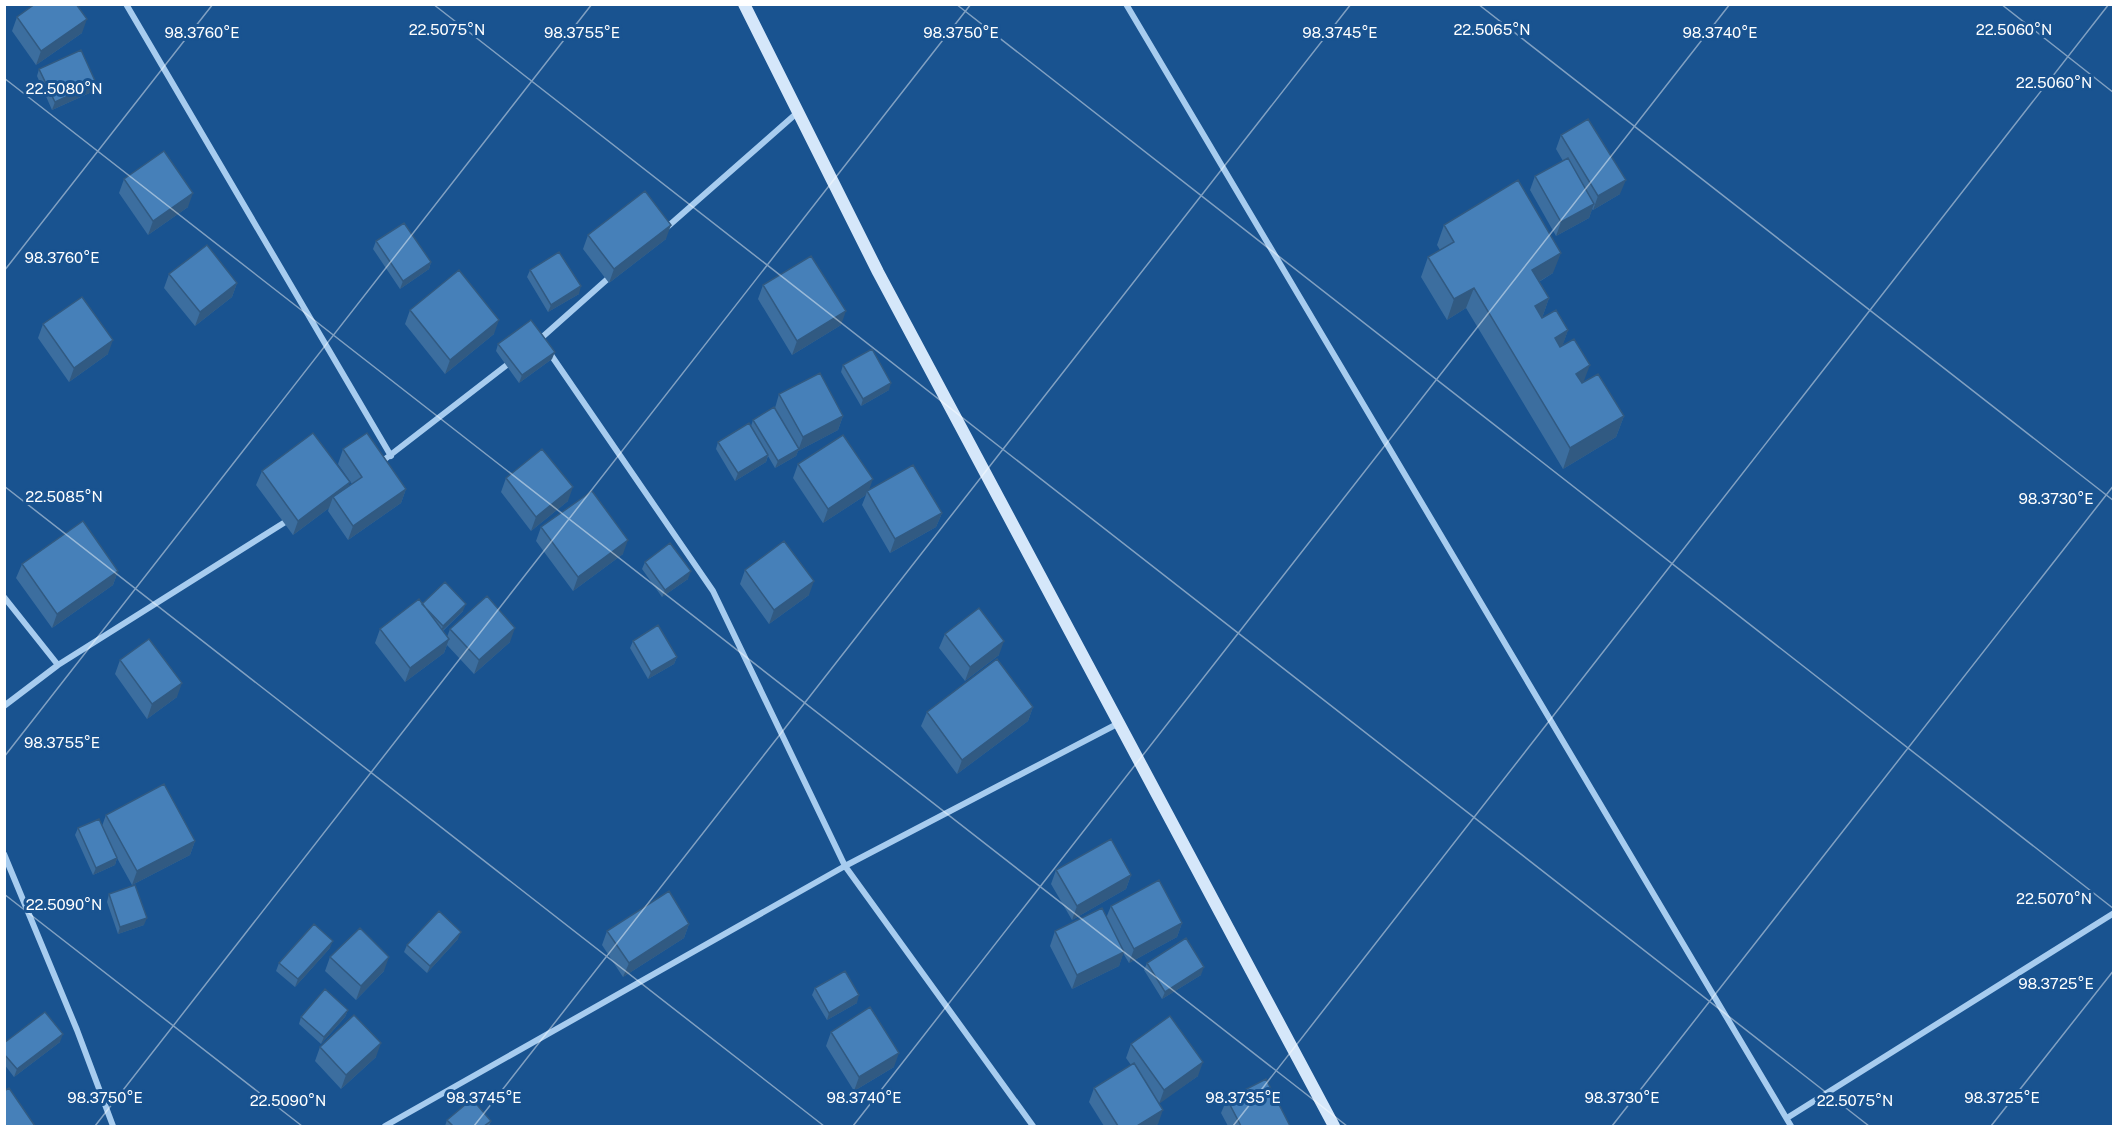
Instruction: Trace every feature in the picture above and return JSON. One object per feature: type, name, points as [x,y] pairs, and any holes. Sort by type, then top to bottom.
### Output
[{"type":"main road","points":[[744,4],[878,272],[1334,1126]]},
{"type":"street","points":[[126,4],[391,456]]},
{"type":"street","points":[[1126,4],[1791,1126]]},
{"type":"street","points":[[656,237],[798,112]]},
{"type":"street","points":[[531,346],[620,268]]},
{"type":"street","points":[[540,339],[713,591],[845,866],[1034,1126]]},
{"type":"street","points":[[371,469],[522,354]]},
{"type":"street","points":[[4,706],[58,665],[292,518]]},
{"type":"street","points":[[4,597],[58,665]]},
{"type":"street","points":[[385,1126],[845,866],[1119,723]]},
{"type":"street","points":[[4,854],[77,1030],[113,1126]]},
{"type":"street","points":[[1787,1118],[2114,913]]},
{"type":"building","points":[[35,4],[76,4],[87,19],[41,51],[17,17]]},
{"type":"building","points":[[81,50],[96,83],[55,102],[39,69]]},
{"type":"building","points":[[1588,119],[1626,180],[1598,196],[1561,135]]},
{"type":"building","points":[[164,151],[193,193],[153,221],[124,179]]},
{"type":"building","points":[[1568,158],[1594,204],[1561,222],[1535,176]]},
{"type":"building","points":[[1518,180],[1561,253],[1532,270],[1549,298],[1535,306],[1542,318],[1556,310],[1568,330],[1555,338],[1560,347],[1574,339],[1590,365],[1576,374],[1582,383],[1598,374],[1624,416],[1570,448],[1474,288],[1454,299],[1428,257],[1454,242],[1444,225]]},
{"type":"building","points":[[645,191],[671,225],[614,269],[588,235]]},
{"type":"building","points":[[404,223],[431,262],[403,281],[376,241]]},
{"type":"building","points":[[207,245],[237,283],[200,312],[169,274]]},
{"type":"building","points":[[559,252],[581,286],[551,305],[530,270]]},
{"type":"building","points":[[811,256],[846,311],[797,341],[763,285]]},
{"type":"building","points":[[459,270],[499,320],[450,360],[410,310]]},
{"type":"building","points":[[82,297],[113,340],[74,368],[43,324]]},
{"type":"building","points":[[531,320],[555,352],[522,375],[498,344]]},
{"type":"building","points":[[872,349],[891,383],[863,399],[843,365]]},
{"type":"building","points":[[820,373],[843,416],[803,437],[779,394]]},
{"type":"building","points":[[774,407],[799,449],[778,461],[753,420]]},
{"type":"building","points":[[749,423],[768,455],[738,473],[718,442]]},
{"type":"building","points":[[313,433],[350,482],[298,521],[262,471]]},
{"type":"building","points":[[367,433],[406,489],[353,526],[333,497],[362,477],[343,449]]},
{"type":"building","points":[[843,435],[873,479],[828,509],[798,464]]},
{"type":"building","points":[[542,449],[573,487],[536,517],[506,478]]},
{"type":"building","points":[[913,465],[942,513],[895,539],[867,491]]},
{"type":"building","points":[[592,491],[628,540],[578,577],[541,527]]},
{"type":"building","points":[[83,521],[118,571],[57,614],[22,564]]},
{"type":"building","points":[[784,541],[814,581],[774,610],[745,570]]},
{"type":"building","points":[[670,543],[691,571],[665,590],[645,562]]},
{"type":"building","points":[[445,582],[466,604],[443,626],[422,604]]},
{"type":"building","points":[[487,596],[515,628],[479,660],[450,629]]},
{"type":"building","points":[[419,599],[449,639],[410,668],[380,629]]},
{"type":"building","points":[[979,608],[1004,641],[970,667],[945,634]]},
{"type":"building","points":[[658,625],[677,657],[651,672],[633,641]]},
{"type":"building","points":[[149,639],[182,683],[152,704],[120,660]]},
{"type":"building","points":[[997,659],[1033,707],[962,760],[927,712]]},
{"type":"building","points":[[164,784],[195,841],[137,871],[106,815]]},
{"type":"building","points":[[99,819],[117,858],[96,868],[78,828]]},
{"type":"building","points":[[1111,839],[1131,875],[1077,906],[1056,870]]},
{"type":"building","points":[[1159,880],[1182,923],[1134,949],[1111,906]]},
{"type":"building","points":[[135,885],[147,918],[120,927],[109,894]]},
{"type":"building","points":[[669,891],[689,924],[629,963],[607,931]]},
{"type":"building","points":[[1102,908],[1124,952],[1077,975],[1055,931]]},
{"type":"building","points":[[439,911],[461,932],[430,966],[407,945]]},
{"type":"building","points":[[314,924],[333,941],[298,979],[279,963]]},
{"type":"building","points":[[360,928],[389,957],[361,986],[330,957]]},
{"type":"building","points":[[1186,938],[1204,967],[1165,992],[1147,963]]},
{"type":"building","points":[[845,971],[859,995],[829,1013],[815,988]]},
{"type":"building","points":[[325,989],[348,1010],[324,1037],[301,1017]]},
{"type":"building","points":[[870,1007],[899,1053],[859,1077],[831,1032]]},
{"type":"building","points":[[45,1012],[63,1034],[17,1069],[4,1054],[4,1043]]},
{"type":"building","points":[[354,1015],[381,1043],[346,1075],[320,1047]]},
{"type":"building","points":[[1170,1016],[1203,1062],[1164,1090],[1131,1044]]},
{"type":"building","points":[[1134,1063],[1163,1110],[1137,1126],[1118,1126],[1094,1088]]},
{"type":"building","points":[[1266,1079],[1290,1126],[1241,1126],[1227,1099]]},
{"type":"building","points":[[9,1088],[35,1126],[4,1126],[4,1091]]},
{"type":"building","points":[[472,1099],[491,1121],[484,1126],[453,1126],[447,1120]]}]
